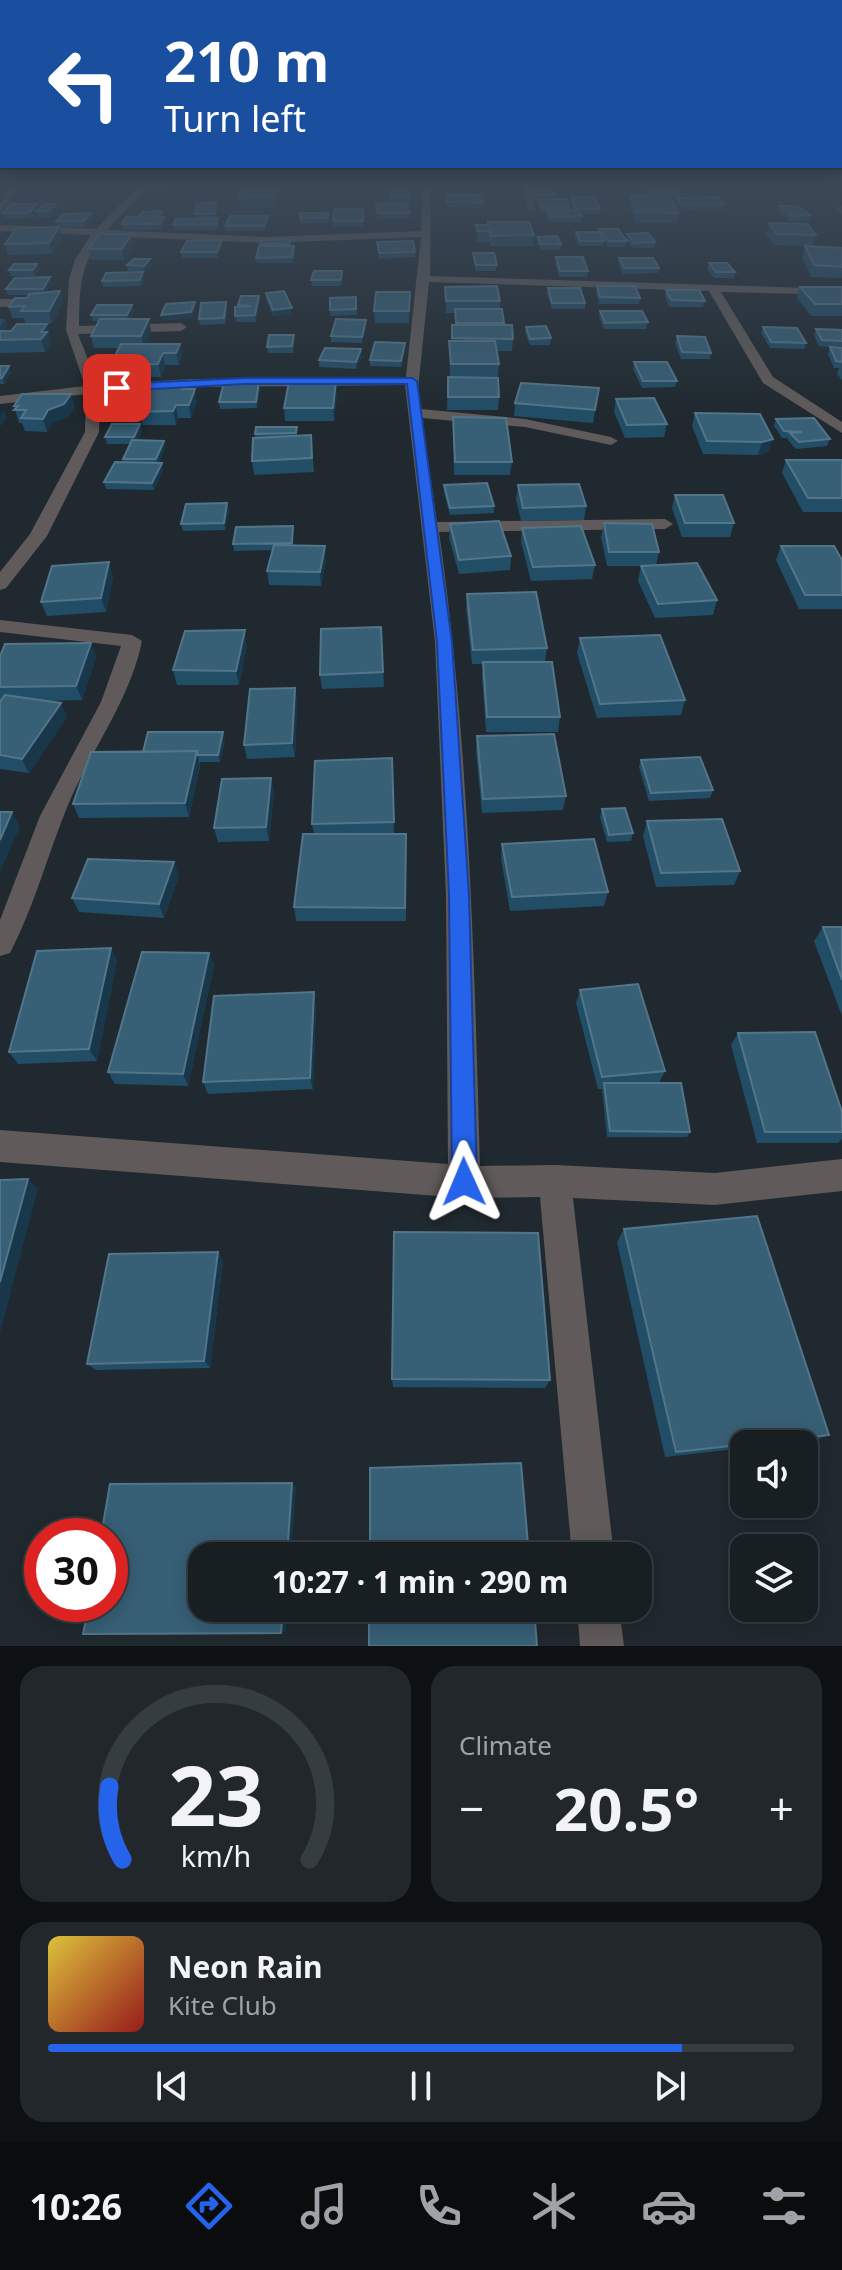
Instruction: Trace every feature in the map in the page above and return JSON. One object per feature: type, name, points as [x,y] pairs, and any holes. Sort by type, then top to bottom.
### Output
[{"type":"street","points":[[0,584],[38,536],[92,432],[93,389],[72,330],[80,261]]},
{"type":"street","points":[[425,261],[412,381],[445,642],[459,895],[464,1182]]},
{"type":"street","points":[[424,279],[842,292]]},
{"type":"street","points":[[713,288],[768,380],[842,429]]},
{"type":"street","points":[[0,303],[74,301]]},
{"type":"street","points":[[72,330],[181,327]]},
{"type":"street","points":[[0,400],[93,389],[245,381],[412,381]]},
{"type":"street","points":[[414,413],[525,423],[611,441]]},
{"type":"street","points":[[429,527],[665,524]]},
{"type":"street","points":[[0,626],[132,641],[114,699],[60,797],[16,918],[0,945]]},
{"type":"street","points":[[0,1146],[464,1182],[555,1181],[715,1189],[842,1175]]},
{"type":"street","points":[[555,1181],[592,1542]]},
{"type":"street","points":[[599,1622],[602,1646]]},
{"type":"building","points":[[132,261],[148,261],[144,266],[127,265]]},
{"type":"building","points":[[475,261],[496,261],[497,265],[476,265]]},
{"type":"building","points":[[557,261],[584,261],[588,271],[560,271]]},
{"type":"building","points":[[620,261],[655,261],[659,268],[624,268]]},
{"type":"building","points":[[812,261],[842,261],[842,267],[814,265]]},
{"type":"building","points":[[709,263],[727,263],[735,272],[716,272]]},
{"type":"building","points":[[14,264],[37,264],[33,270],[9,270]]},
{"type":"building","points":[[314,271],[342,271],[341,280],[311,280]]},
{"type":"building","points":[[143,272],[140,280],[102,281],[106,273]]},
{"type":"building","points":[[50,277],[43,289],[6,289],[15,278]]},
{"type":"building","points":[[497,286],[500,301],[446,301],[445,287]]},
{"type":"building","points":[[597,286],[635,286],[640,298],[600,297]]},
{"type":"building","points":[[800,287],[842,287],[842,304],[815,304]]},
{"type":"building","points":[[548,288],[580,288],[585,303],[552,303]]},
{"type":"building","points":[[666,290],[699,290],[705,301],[671,300]]},
{"type":"building","points":[[60,291],[49,311],[21,311],[25,306],[9,307],[15,298]]},
{"type":"building","points":[[284,291],[292,308],[273,310],[266,293]]},
{"type":"building","points":[[376,292],[410,292],[409,311],[374,311]]},
{"type":"building","points":[[241,296],[259,296],[255,315],[235,316],[235,307],[251,306],[238,305]]},
{"type":"building","points":[[356,297],[356,309],[330,310],[330,298]]},
{"type":"building","points":[[195,302],[191,312],[161,315],[166,304]]},
{"type":"building","points":[[226,302],[224,318],[199,319],[201,303]]},
{"type":"building","points":[[97,305],[132,305],[127,315],[91,315]]},
{"type":"building","points":[[455,309],[502,309],[504,323],[456,323]]},
{"type":"building","points":[[600,311],[642,311],[648,322],[605,323]]},
{"type":"building","points":[[100,319],[149,319],[141,336],[91,336]]},
{"type":"building","points":[[336,319],[366,320],[362,337],[331,336]]},
{"type":"building","points":[[17,324],[47,324],[41,332],[47,332],[41,339],[0,340],[0,331],[11,331]]},
{"type":"building","points":[[452,325],[512,325],[513,339],[452,338]]},
{"type":"building","points":[[546,326],[551,338],[530,339],[526,327]]},
{"type":"building","points":[[763,327],[797,328],[806,343],[771,342]]},
{"type":"building","points":[[816,329],[842,330],[842,341],[822,340]]},
{"type":"building","points":[[269,335],[294,335],[292,346],[267,347]]},
{"type":"building","points":[[677,336],[705,337],[711,353],[682,352]]},
{"type":"building","points":[[449,341],[495,341],[499,364],[451,364]]},
{"type":"building","points":[[375,342],[405,343],[401,361],[370,360]]},
{"type":"building","points":[[121,344],[180,344],[176,353],[163,353],[158,364],[110,365]]},
{"type":"building","points":[[830,347],[842,348],[842,362],[836,361]]},
{"type":"building","points":[[325,348],[361,349],[356,362],[319,360]]},
{"type":"building","points":[[634,362],[667,362],[677,381],[643,381]]},
{"type":"building","points":[[0,366],[9,366],[2,378],[0,378]]},
{"type":"building","points":[[448,377],[498,378],[499,397],[448,397]]},
{"type":"building","points":[[259,381],[256,402],[219,402],[224,382]]},
{"type":"building","points":[[336,381],[333,408],[284,408],[289,382]]},
{"type":"building","points":[[521,383],[599,388],[595,410],[515,403]]},
{"type":"building","points":[[152,384],[184,384],[182,389],[195,389],[189,405],[176,405],[173,411],[140,412]]},
{"type":"building","points":[[22,394],[71,394],[64,404],[48,410],[43,419],[21,418],[26,410],[14,410]]},
{"type":"building","points":[[654,398],[667,424],[627,425],[616,399]]},
{"type":"building","points":[[695,413],[760,414],[773,439],[762,442],[707,441]]},
{"type":"building","points":[[453,417],[506,418],[512,462],[455,462]]},
{"type":"building","points":[[814,418],[830,439],[799,442],[790,433],[802,432],[784,431],[776,419]]},
{"type":"building","points":[[112,424],[140,424],[134,437],[105,437]]},
{"type":"building","points":[[256,427],[297,427],[296,433],[255,434]]},
{"type":"building","points":[[311,435],[312,458],[252,461],[253,438]]},
{"type":"building","points":[[132,440],[164,441],[156,459],[123,459]]},
{"type":"building","points":[[786,460],[842,460],[842,498],[808,498]]},
{"type":"building","points":[[115,462],[162,463],[152,483],[104,482]]},
{"type":"building","points":[[487,483],[494,506],[450,508],[444,485]]},
{"type":"building","points":[[579,484],[586,506],[523,508],[518,485]]},
{"type":"building","points":[[675,495],[723,495],[734,523],[685,523]]},
{"type":"building","points":[[227,503],[224,523],[181,524],[186,504]]},
{"type":"building","points":[[499,521],[511,556],[459,560],[450,524]]},
{"type":"building","points":[[604,523],[652,524],[659,552],[609,552]]},
{"type":"building","points":[[293,526],[292,543],[233,544],[236,527]]},
{"type":"building","points":[[581,526],[595,565],[533,567],[522,528]]},
{"type":"building","points":[[274,545],[325,546],[320,572],[267,571]]},
{"type":"building","points":[[781,546],[834,546],[842,560],[842,595],[805,595]]},
{"type":"building","points":[[109,562],[101,598],[41,602],[52,566]]},
{"type":"building","points":[[697,563],[717,600],[658,604],[641,566]]},
{"type":"building","points":[[536,592],[547,648],[473,650],[467,594]]},
{"type":"building","points":[[381,627],[383,672],[320,675],[321,629]]},
{"type":"building","points":[[245,630],[236,671],[173,670],[185,631]]},
{"type":"building","points":[[660,635],[685,700],[600,704],[580,638]]},
{"type":"building","points":[[91,643],[76,686],[0,687],[0,656],[5,644]]},
{"type":"building","points":[[483,662],[552,662],[560,717],[487,717]]},
{"type":"building","points":[[295,688],[292,743],[244,745],[250,689]]},
{"type":"building","points":[[5,695],[61,703],[22,759],[0,755],[0,702]]},
{"type":"building","points":[[148,732],[223,732],[218,755],[198,755],[197,751],[143,752]]},
{"type":"building","points":[[554,734],[566,796],[483,799],[477,736]]},
{"type":"building","points":[[197,751],[185,803],[73,804],[91,752]]},
{"type":"building","points":[[700,757],[713,790],[651,793],[641,760]]},
{"type":"building","points":[[392,758],[394,822],[312,824],[315,761]]},
{"type":"building","points":[[271,778],[266,827],[214,828],[222,779]]},
{"type":"building","points":[[625,808],[633,833],[609,835],[602,809]]},
{"type":"building","points":[[0,812],[12,812],[0,840]]},
{"type":"building","points":[[722,819],[740,871],[661,873],[647,821]]},
{"type":"building","points":[[303,834],[406,834],[405,908],[294,907]]},
{"type":"building","points":[[594,839],[608,892],[512,897],[502,844]]},
{"type":"building","points":[[88,859],[174,862],[159,904],[72,898]]},
{"type":"building","points":[[823,927],[842,927],[842,980]]},
{"type":"building","points":[[111,948],[89,1049],[9,1052],[37,951]]},
{"type":"building","points":[[142,952],[209,953],[183,1074],[108,1072]]},
{"type":"building","points":[[638,984],[665,1071],[602,1077],[580,990]]},
{"type":"building","points":[[314,992],[310,1078],[203,1082],[214,996]]},
{"type":"building","points":[[815,1032],[842,1112],[842,1132],[765,1132],[738,1033]]},
{"type":"building","points":[[604,1083],[681,1083],[690,1132],[610,1131]]},
{"type":"building","points":[[28,1179],[0,1282],[0,1180]]},
{"type":"building","points":[[757,1216],[829,1435],[818,1436],[818,1430],[730,1430],[730,1446],[676,1452],[624,1229]]},
{"type":"building","points":[[394,1232],[538,1233],[550,1380],[392,1379]]},
{"type":"building","points":[[218,1252],[204,1361],[87,1364],[109,1254]]},
{"type":"building","points":[[521,1463],[528,1542],[370,1542],[370,1468]]},
{"type":"building","points":[[292,1483],[288,1542],[188,1542],[188,1622],[282,1622],[281,1633],[83,1634],[85,1622],[128,1622],[128,1518],[104,1518],[110,1484]]},
{"type":"building","points":[[369,1622],[535,1622],[537,1646],[369,1646]]},
{"type":"route","points":[[117,388],[245,381],[412,381],[445,642],[459,895],[464,1182]]}]
